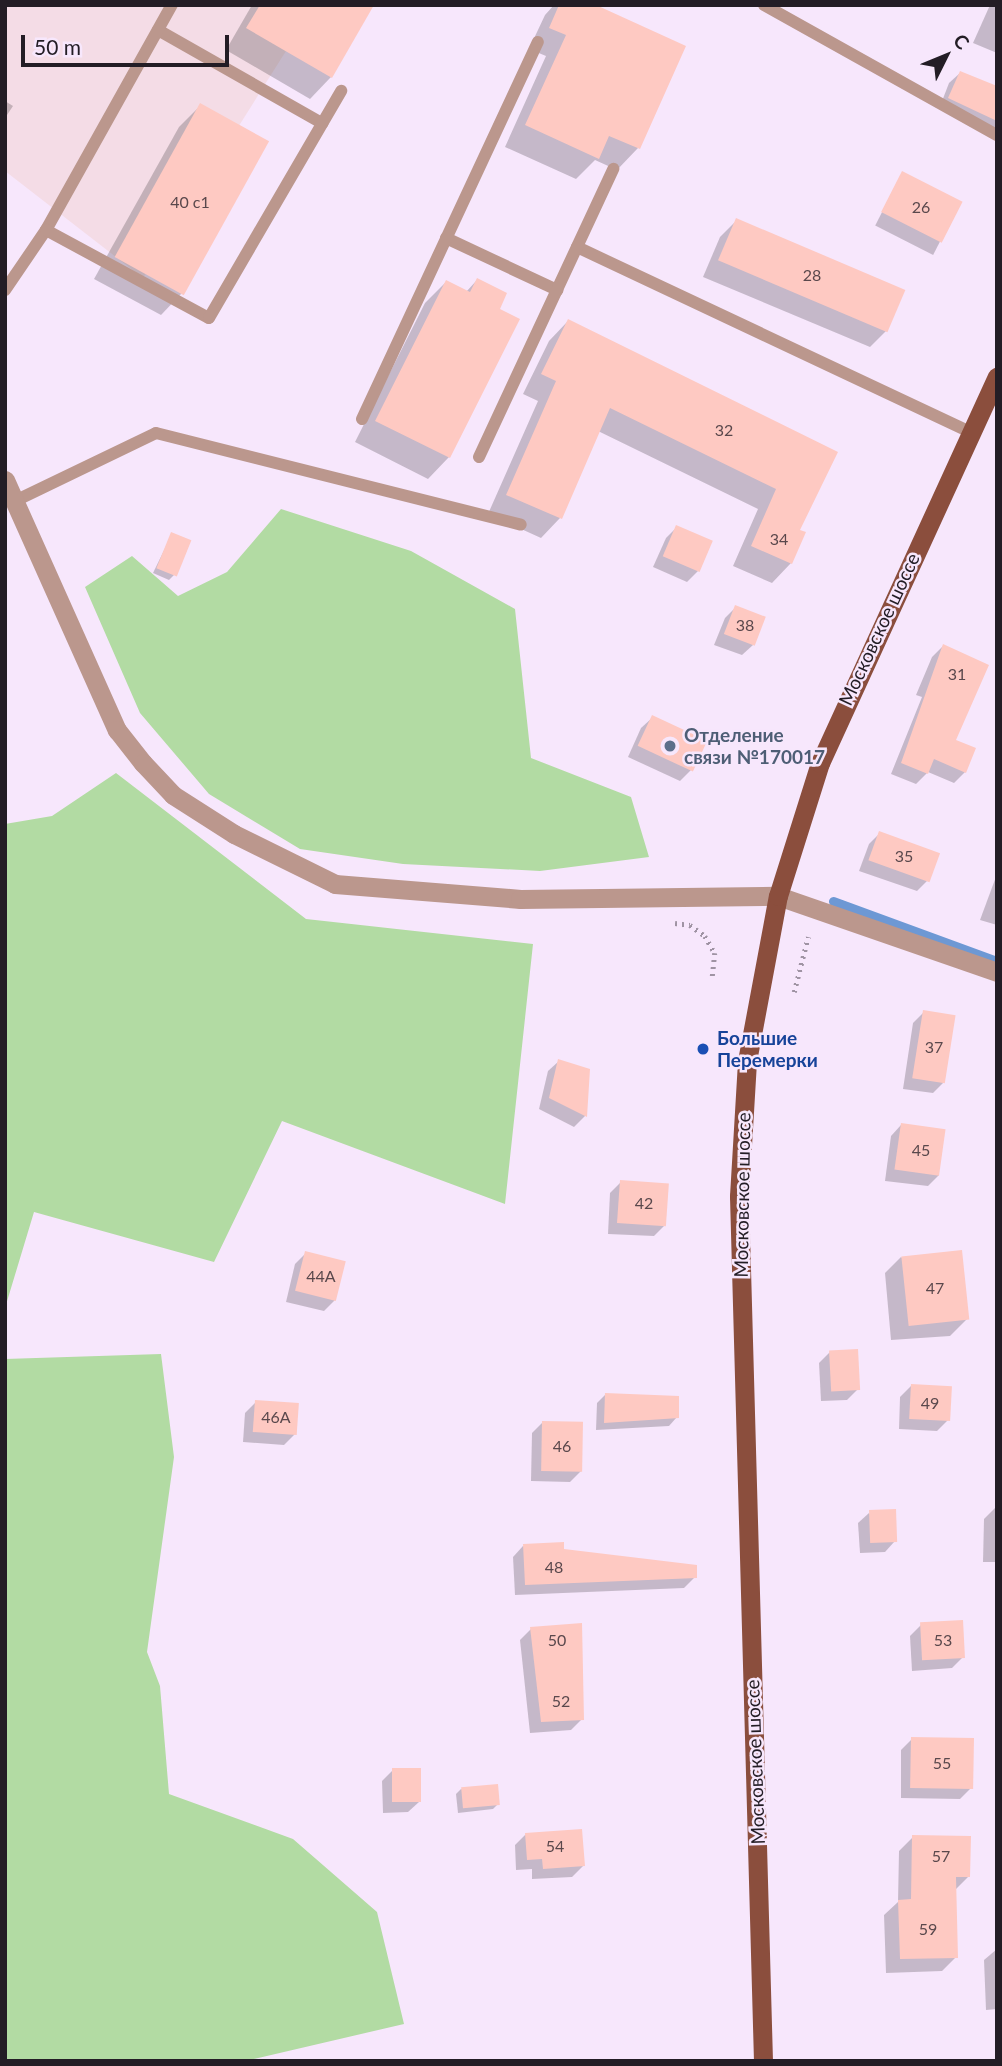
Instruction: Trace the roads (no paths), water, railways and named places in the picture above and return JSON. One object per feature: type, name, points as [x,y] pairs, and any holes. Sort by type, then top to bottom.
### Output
[{"type":"main road","name":"Московское шоссе","points":[[763,2061],[739,1196],[748,1051],[778,896],[830,737],[997,377]]},
{"type":"street","points":[[5,480],[17,500],[117,730],[173,795],[234,834],[335,884],[520,899],[778,896],[997,972]]},
{"type":"lane","points":[[5,290],[46,230],[172,5]]},
{"type":"lane","points":[[764,5],[997,135]]},
{"type":"lane","points":[[158,30],[322,123]]},
{"type":"lane","points":[[362,419],[538,42]]},
{"type":"lane","points":[[46,230],[209,318],[341,91]]},
{"type":"lane","points":[[479,457],[613,169]]},
{"type":"lane","points":[[446,238],[557,290]]},
{"type":"lane","points":[[576,247],[971,432]]},
{"type":"lane","points":[[17,500],[156,433],[521,525]]},
{"type":"waterway","points":[[833,901],[997,961]]},
{"type":"place","name":"Отделение связи №170017","points":[[670,746]]},
{"type":"place","name":"Большие Перемерки","points":[[703,1049]]}]
